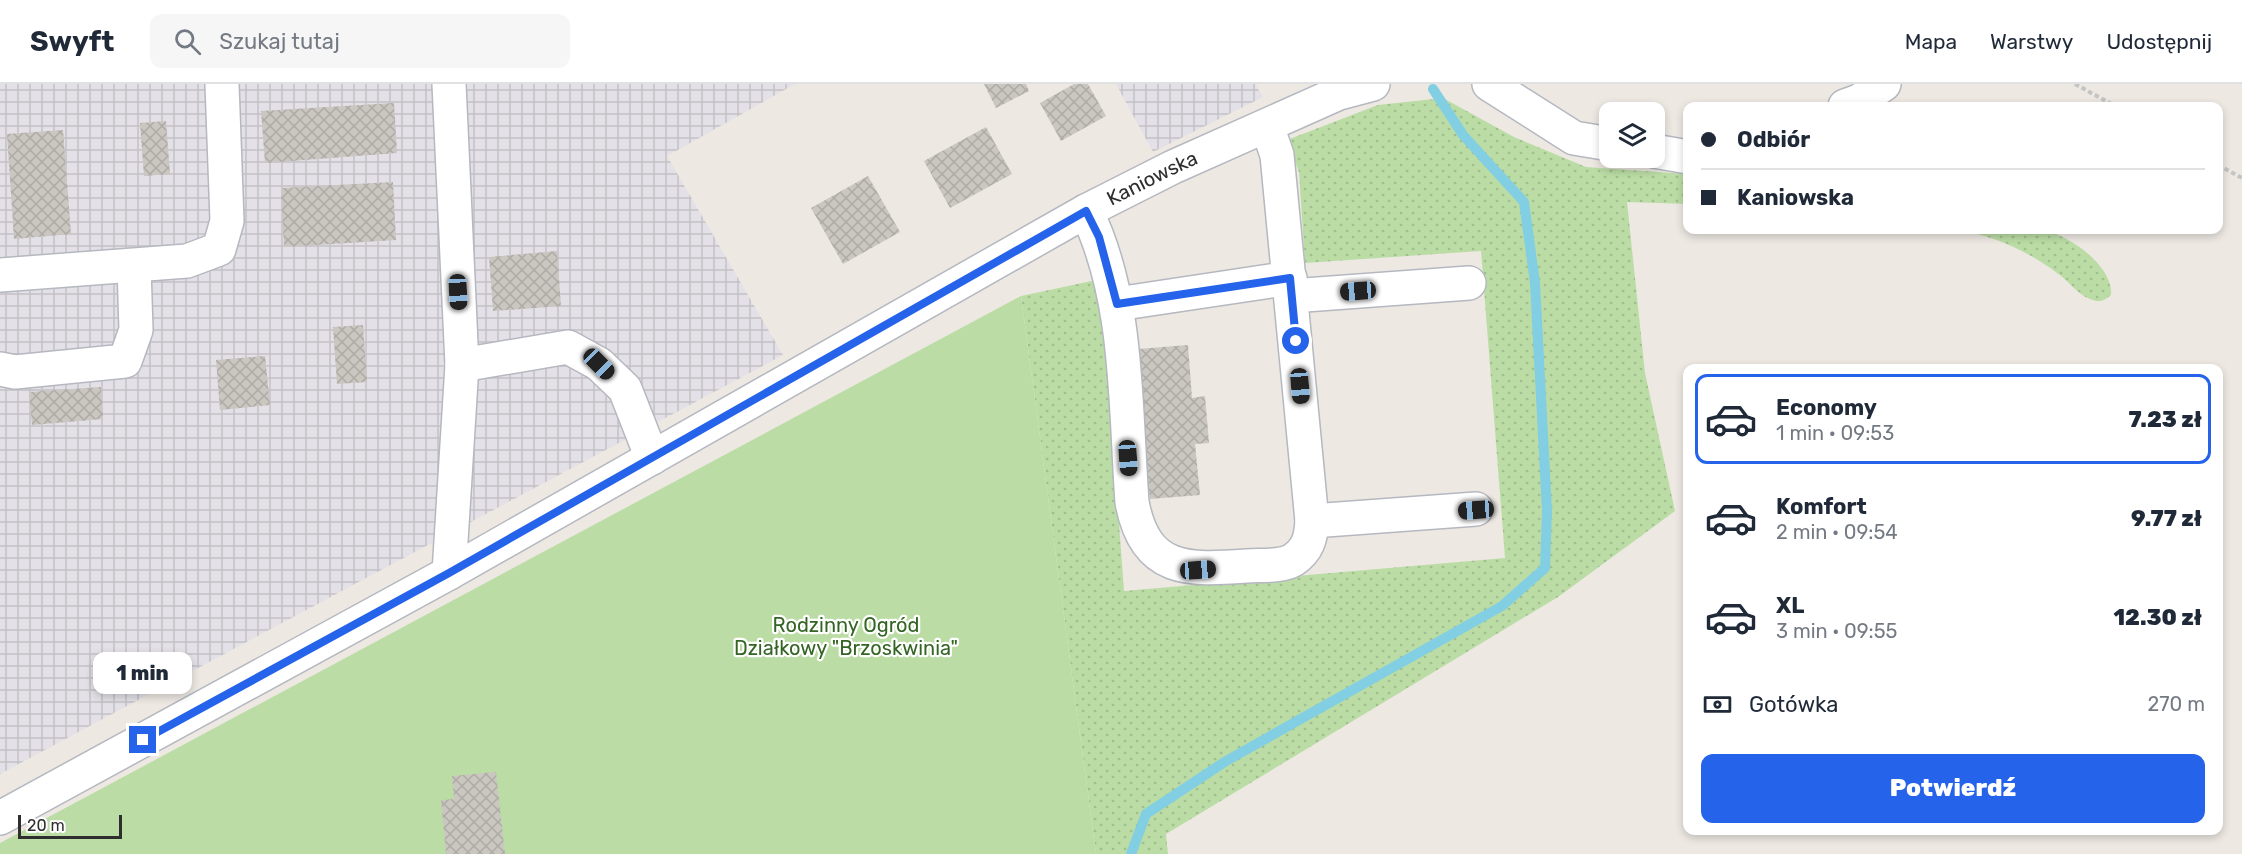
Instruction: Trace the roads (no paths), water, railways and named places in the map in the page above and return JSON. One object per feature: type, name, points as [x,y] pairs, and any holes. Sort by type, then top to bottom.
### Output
[{"type":"street","points":[[0,275],[134,267],[187,261],[219,249],[227,221],[222,84]]},
{"type":"street","points":[[448,84],[462,365],[449,573]]},
{"type":"street","name":"Kaniowska","points":[[0,818],[449,573],[1086,211],[1173,167],[1339,93],[1373,84]]},
{"type":"street","points":[[1489,84],[1574,138],[1599,142]]},
{"type":"street","points":[[1856,102],[1884,84]]},
{"type":"street","points":[[1086,211],[1099,237],[1117,304],[1132,502],[1140,530],[1155,551],[1182,567],[1198,570],[1290,562],[1308,545],[1312,521],[1277,155],[1267,126]]},
{"type":"street","points":[[1665,153],[1683,156]]},
{"type":"street","points":[[0,369],[15,372],[125,361],[136,330],[134,267]]},
{"type":"street","points":[[1117,304],[1291,287],[1469,283]]},
{"type":"street","points":[[462,365],[568,347],[599,364],[625,389],[652,458]]},
{"type":"street","points":[[1312,521],[1476,510]]},
{"type":"waterway","points":[[1131,854],[1146,814],[1226,761],[1502,606],[1545,568],[1547,511],[1535,283],[1524,202],[1463,135],[1433,89]]},
{"type":"park label","name":"Rodzinny Ogród Działkowy \"Brzoskwinia\"","points":[[846,636]]}]
